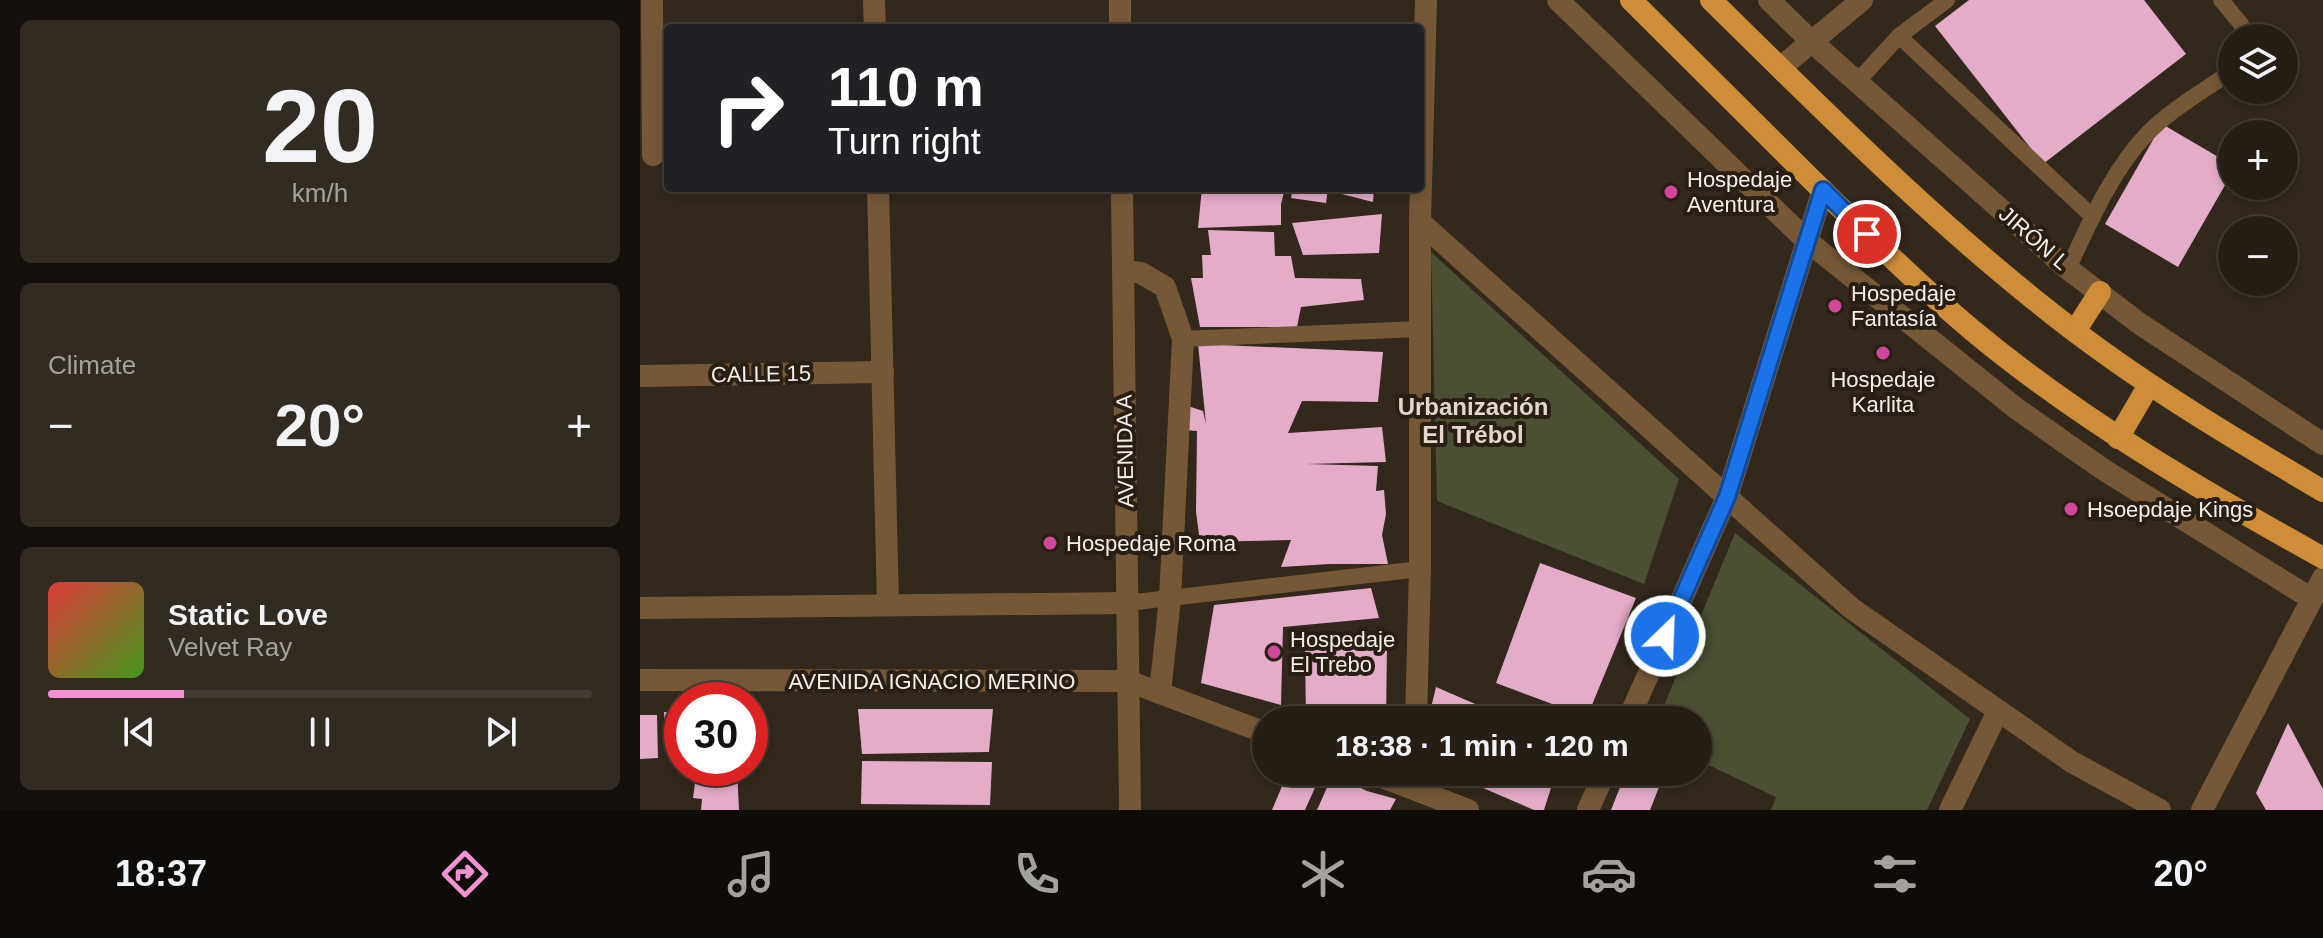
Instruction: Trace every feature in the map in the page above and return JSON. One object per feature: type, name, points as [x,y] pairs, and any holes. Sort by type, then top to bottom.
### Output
[{"type":"highway","points":[[1631,0],[1912,277],[1973,330],[2037,381],[2118,438],[2323,558]]},
{"type":"highway","points":[[1711,0],[1852,139],[1949,228],[2075,331],[2149,385],[2323,491]]},
{"type":"highway","points":[[2075,331],[2100,292]]},
{"type":"highway","points":[[2118,438],[2149,385]]},
{"type":"street","points":[[652,0],[654,155]]},
{"type":"street","points":[[874,0],[875,24]]},
{"type":"street","points":[[1120,0],[1120,24]]},
{"type":"street","points":[[1424,74],[1426,0]]},
{"type":"street","points":[[1558,0],[1806,240],[2017,409],[2104,470],[2312,599]]},
{"type":"street","name":"JIRÓN L","points":[[1769,0],[2068,269],[2140,324],[2323,444]]},
{"type":"street","points":[[1780,68],[1862,0]]},
{"type":"street","points":[[1634,706],[1727,497],[1823,190]]},
{"type":"street","points":[[878,192],[888,605]]},
{"type":"street","name":"AVENIDA A","points":[[1122,192],[1130,810]]},
{"type":"street","points":[[1416,706],[1420,569],[1421,192]]},
{"type":"street","points":[[1420,222],[1851,608],[2072,762],[2160,810]]},
{"type":"street","points":[[1123,270],[1141,273],[1165,287],[1183,339],[1170,598],[1160,693]]},
{"type":"street","name":"CALLE 15","points":[[640,376],[883,372]]},
{"type":"street","points":[[2202,810],[2323,578]]},
{"type":"street","points":[[640,608],[1127,603]]},
{"type":"street","name":"AVENIDA IGNACIO MERINO","points":[[640,680],[1128,681]]},
{"type":"street","points":[[1128,681],[1252,728]]},
{"type":"street","points":[[1950,810],[1998,711]]},
{"type":"street","points":[[1423,786],[1468,810]]},
{"type":"street","points":[[1588,810],[1599,786]]},
{"type":"lane","points":[[1857,82],[1899,36],[1947,0]]},
{"type":"lane","points":[[2221,0],[2241,24]]},
{"type":"lane","points":[[1899,36],[2093,217]]},
{"type":"lane","points":[[2068,269],[2093,217],[2129,155],[2161,121],[2218,81]]},
{"type":"lane","points":[[1183,339],[1420,329]]},
{"type":"lane","points":[[1127,603],[1420,569]]},
{"type":"green space","points":[[1431,252],[1679,479],[1644,584],[1437,501]]},
{"type":"green space","points":[[1735,533],[1970,719],[1927,810],[1771,810],[1776,797],[1712,767],[1712,706],[1664,706]]},
{"type":"building","points":[[1969,0],[2144,0],[2186,54],[2043,164],[1935,26]]},
{"type":"building","points":[[2162,124],[2218,157],[2218,197],[2178,267],[2105,224]]},
{"type":"building","points":[[1202,192],[1284,192],[1281,225],[1198,228]]},
{"type":"building","points":[[1292,192],[1327,192],[1326,203],[1291,198]]},
{"type":"building","points":[[1334,192],[1374,192],[1373,202]]},
{"type":"building","points":[[1382,214],[1379,253],[1303,255],[1292,223]]},
{"type":"building","points":[[1208,230],[1274,232],[1275,256],[1291,256],[1295,278],[1361,279],[1364,300],[1301,307],[1297,327],[1200,327],[1191,278],[1203,278],[1202,255],[1211,255]]},
{"type":"building","points":[[1198,344],[1383,352],[1378,402],[1302,401],[1288,433],[1382,427],[1386,462],[1307,464],[1378,466],[1376,491],[1384,490],[1386,514],[1382,535],[1388,564],[1281,567],[1291,540],[1200,542],[1196,512],[1197,431],[1184,430],[1185,405],[1203,411],[1206,424]]},
{"type":"building","points":[[1540,563],[1636,598],[1592,706],[1558,706],[1496,683]]},
{"type":"building","points":[[1371,588],[1379,618],[1283,627],[1281,705],[1201,683],[1214,605]]},
{"type":"building","points":[[1387,644],[1386,706],[1306,706],[1305,651]]},
{"type":"building","points":[[1436,687],[1480,706],[1431,706]]},
{"type":"building","points":[[858,709],[993,709],[989,752],[862,754]]},
{"type":"building","points":[[640,715],[657,715],[658,758],[640,759]]},
{"type":"building","points":[[2288,723],[2323,789],[2323,810],[2266,810],[2256,793]]},
{"type":"building","points":[[862,761],[992,762],[990,805],[861,804]]},
{"type":"building","points":[[695,786],[738,786],[739,810],[701,810],[702,799],[693,798]]},
{"type":"building","points":[[1282,786],[1316,786],[1305,810],[1272,810]]},
{"type":"building","points":[[1328,786],[1357,786],[1396,799],[1390,810],[1317,810]]},
{"type":"building","points":[[1478,786],[1552,786],[1544,810],[1534,810]]},
{"type":"building","points":[[1620,786],[1659,786],[1650,810],[1611,810]]},
{"type":"place","name":"Hospedaje Aventura","points":[[1671,192]]},
{"type":"place","name":"Hospedaje Fantasía","points":[[1835,306]]},
{"type":"place","name":"Hospedaje Karlita","points":[[1883,353]]},
{"type":"place","name":"Hsoepdaje Kings","points":[[2071,509]]},
{"type":"place","name":"Hospedaje Roma","points":[[1050,543]]},
{"type":"place","name":"Hospedaje El Trebo","points":[[1274,652]]},
{"type":"district","name":"Urbanización El Trébol","points":[[1473,420]]},
{"type":"route","points":[[1665,636],[1727,497],[1823,190],[1867,234]]}]
